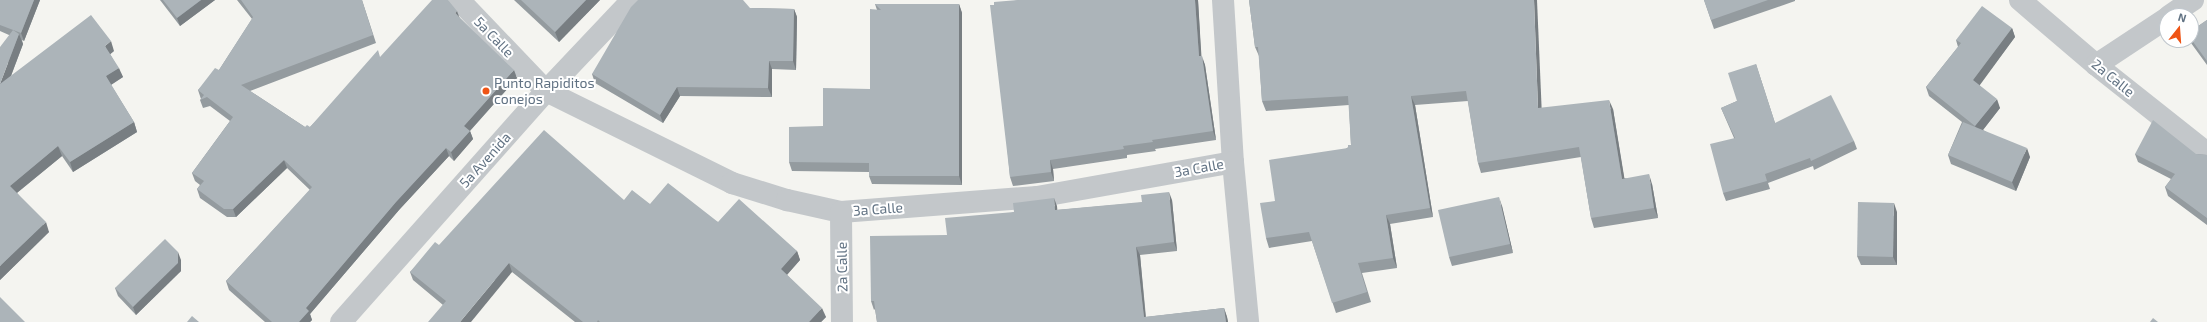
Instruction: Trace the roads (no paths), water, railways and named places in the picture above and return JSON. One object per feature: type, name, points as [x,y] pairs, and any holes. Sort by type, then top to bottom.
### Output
[{"type":"street","name":"5a Calle","points":[[459,0],[546,91]]},
{"type":"street","name":"5a Avenida","points":[[340,322],[546,91],[632,0]]},
{"type":"street","points":[[1223,0],[1233,162],[1248,322]]},
{"type":"street","name":"2a Calle","points":[[2020,0],[2096,65],[2207,153]]},
{"type":"street","points":[[2181,8],[2193,0]]},
{"type":"street","points":[[2096,65],[2159,23]]},
{"type":"street","name":"3a Calle","points":[[546,91],[732,183],[787,200],[841,212],[1037,197],[1233,162]]},
{"type":"street","name":"2a Calle","points":[[841,212],[842,322]]},
{"type":"place","name":"Punto Rapiditos conejos","points":[[486,91]]}]
